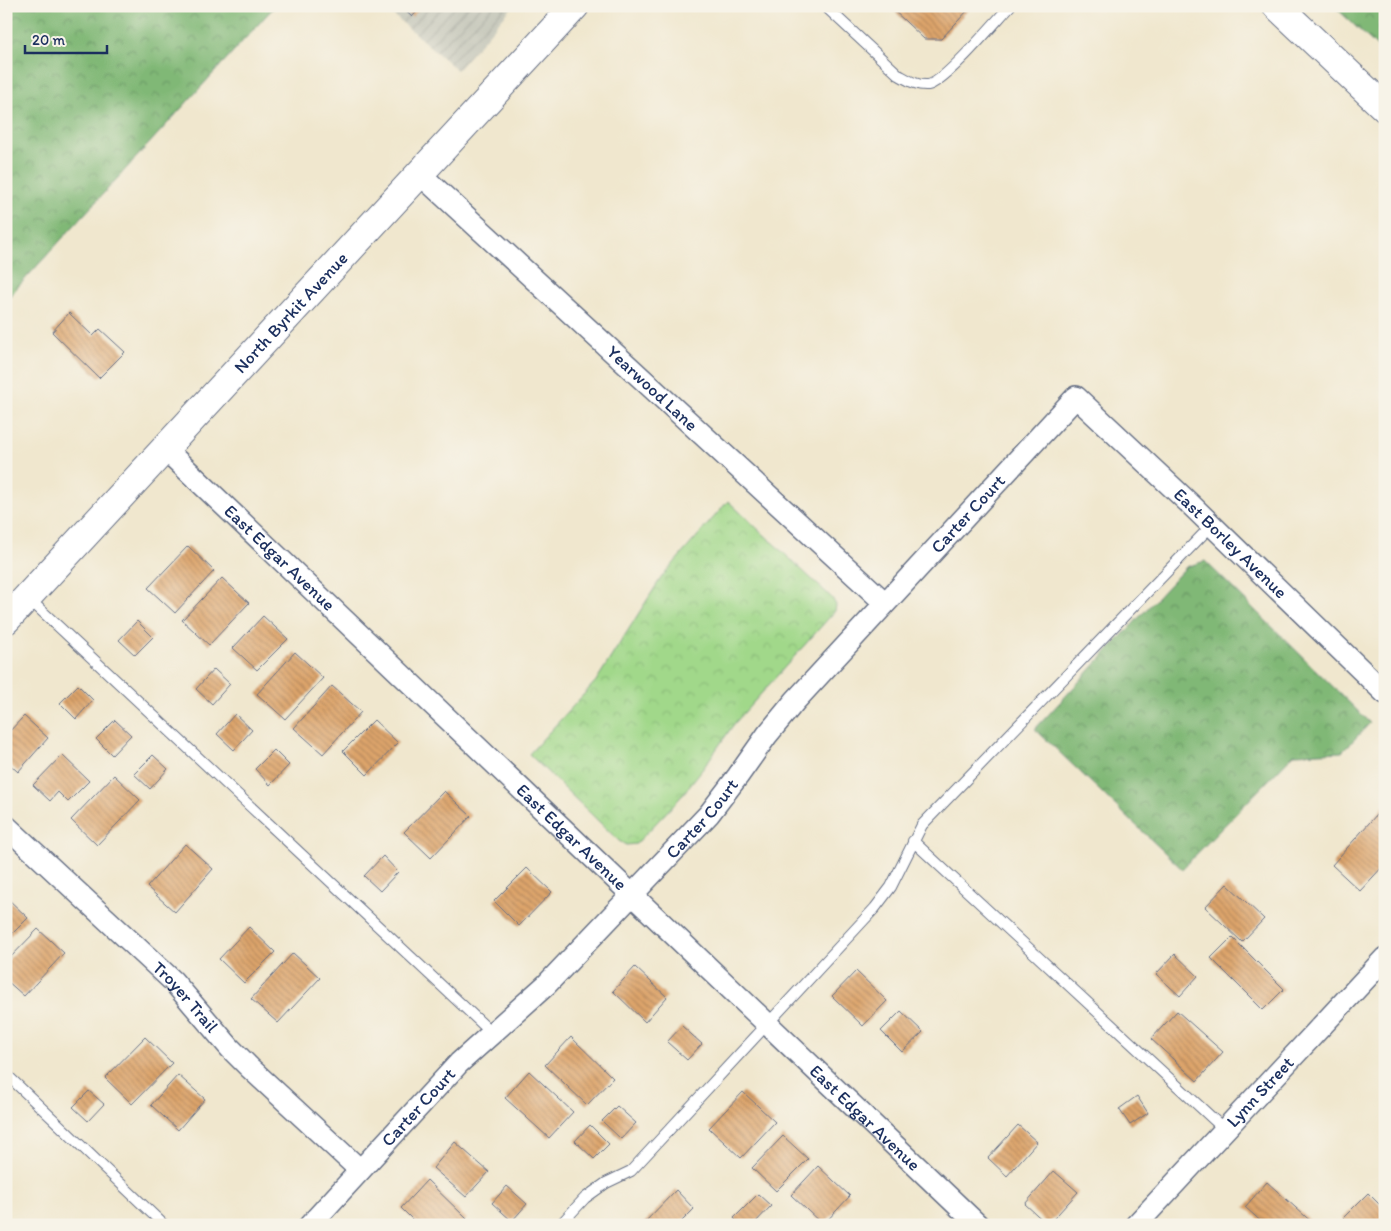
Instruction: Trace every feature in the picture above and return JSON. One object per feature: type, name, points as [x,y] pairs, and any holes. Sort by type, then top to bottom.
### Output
[{"type":"street","name":"North Byrkit Avenue","points":[[6,620],[575,6]]},
{"type":"street","points":[[1277,6],[1385,108]]},
{"type":"street","name":"Yearwood Lane","points":[[420,174],[885,603]]},
{"type":"street","name":"Carter Court","points":[[310,1225],[459,1063],[546,985],[709,814],[767,735],[795,701],[1076,397]]},
{"type":"street","name":"East Borley Avenue","points":[[1076,397],[1212,525],[1385,693]]},
{"type":"street","name":"East Edgar Avenue","points":[[165,449],[978,1225]]},
{"type":"street","name":"Troyer Trail","points":[[6,826],[173,981],[250,1068],[360,1170]]},
{"type":"street","name":"Lynn Street","points":[[1136,1225],[1385,958]]},
{"type":"lane","points":[[825,6],[899,75],[909,81],[930,85],[946,74],[1010,6]]},
{"type":"lane","points":[[560,1225],[585,1198],[606,1183],[631,1171],[875,908],[891,887],[922,825],[1212,525]]},
{"type":"lane","points":[[27,598],[492,1033]]},
{"type":"lane","points":[[913,841],[1225,1130]]},
{"type":"lane","points":[[6,1074],[164,1225]]},
{"type":"shaded area","points":[[383,6],[513,6],[457,70]]},
{"type":"green space","points":[[6,6],[275,6],[6,300]]},
{"type":"green space","points":[[1334,6],[1385,6],[1385,54]]},
{"type":"green space","points":[[728,501],[832,598],[836,605],[835,611],[734,724],[679,799],[636,844],[626,845],[619,841],[529,754],[596,681],[661,578]]},
{"type":"green space","points":[[1205,561],[1370,723],[1342,752],[1294,754],[1182,869],[1035,729],[1186,567]]},
{"type":"building","points":[[400,6],[422,6],[412,17]]},
{"type":"building","points":[[889,6],[968,6],[970,8],[941,39],[924,39]]},
{"type":"building","points":[[69,313],[93,336],[100,329],[125,352],[99,378],[52,332]]},
{"type":"building","points":[[188,546],[214,571],[175,613],[148,588]]},
{"type":"building","points":[[222,578],[249,603],[209,645],[182,620]]},
{"type":"building","points":[[263,616],[288,639],[257,670],[233,648]]},
{"type":"building","points":[[137,621],[153,637],[135,655],[119,640]]},
{"type":"building","points":[[295,652],[323,678],[285,719],[257,694]]},
{"type":"building","points":[[214,669],[230,684],[212,704],[196,689]]},
{"type":"building","points":[[78,685],[93,700],[76,719],[60,703]]},
{"type":"building","points":[[332,686],[361,712],[323,754],[294,728]]},
{"type":"building","points":[[235,714],[252,730],[234,750],[217,734]]},
{"type":"building","points":[[24,716],[48,738],[18,772],[6,761],[6,735]]},
{"type":"building","points":[[115,720],[131,735],[112,755],[96,739]]},
{"type":"building","points":[[374,720],[398,743],[367,775],[343,751]]},
{"type":"building","points":[[274,750],[289,765],[270,785],[255,769]]},
{"type":"building","points":[[62,755],[89,781],[68,802],[58,792],[50,801],[33,785]]},
{"type":"building","points":[[153,755],[168,769],[150,789],[134,774]]},
{"type":"building","points":[[114,775],[140,800],[97,845],[71,820]]},
{"type":"building","points":[[444,791],[471,816],[431,858],[404,832]]},
{"type":"building","points":[[1385,805],[1385,864],[1360,891],[1332,865]]},
{"type":"building","points":[[185,844],[213,869],[175,912],[147,887]]},
{"type":"building","points":[[383,856],[398,872],[380,891],[364,876]]},
{"type":"building","points":[[527,868],[552,892],[519,926],[494,901]]},
{"type":"building","points":[[1227,884],[1264,919],[1242,942],[1205,907]]},
{"type":"building","points":[[6,897],[28,918],[6,940]]},
{"type":"building","points":[[249,927],[275,952],[244,983],[219,959]]},
{"type":"building","points":[[38,929],[64,953],[24,996],[6,980],[6,962]]},
{"type":"building","points":[[1232,937],[1284,989],[1263,1010],[1211,958]]},
{"type":"building","points":[[293,953],[320,978],[278,1023],[251,999]]},
{"type":"building","points":[[1175,954],[1198,976],[1180,996],[1156,974]]},
{"type":"building","points":[[635,967],[667,997],[645,1022],[613,991]]},
{"type":"building","points":[[856,971],[887,1001],[863,1026],[832,996]]},
{"type":"building","points":[[901,1011],[923,1032],[902,1052],[881,1031]]},
{"type":"building","points":[[1177,1011],[1223,1052],[1197,1081],[1151,1039]]},
{"type":"building","points":[[682,1026],[702,1044],[687,1060],[667,1042]]},
{"type":"building","points":[[145,1037],[172,1063],[132,1104],[105,1078]]},
{"type":"building","points":[[571,1037],[613,1078],[587,1105],[545,1065]]},
{"type":"building","points":[[529,1071],[573,1112],[549,1138],[505,1098]]},
{"type":"building","points":[[178,1075],[205,1099],[178,1130],[151,1105]]},
{"type":"building","points":[[89,1091],[104,1104],[88,1121],[73,1107]]},
{"type":"building","points":[[743,1092],[775,1122],[741,1158],[709,1128]]},
{"type":"building","points":[[1137,1096],[1148,1113],[1130,1125],[1119,1109]]},
{"type":"building","points":[[617,1106],[636,1123],[621,1139],[602,1121]]},
{"type":"building","points":[[590,1125],[609,1144],[594,1159],[575,1141]]},
{"type":"building","points":[[1018,1125],[1037,1142],[1007,1176],[988,1158]]},
{"type":"building","points":[[783,1136],[808,1159],[776,1191],[752,1168]]},
{"type":"building","points":[[455,1142],[489,1172],[466,1197],[433,1168]]},
{"type":"building","points":[[818,1166],[850,1196],[823,1225],[791,1195]]},
{"type":"building","points":[[1054,1171],[1078,1192],[1048,1225],[1025,1204]]},
{"type":"building","points":[[427,1180],[467,1219],[461,1225],[418,1225],[401,1208]]},
{"type":"building","points":[[1267,1182],[1315,1225],[1265,1225],[1245,1207]]},
{"type":"building","points":[[507,1186],[527,1204],[512,1221],[492,1203]]},
{"type":"building","points":[[676,1190],[694,1209],[678,1225],[642,1225]]},
{"type":"building","points":[[1368,1193],[1385,1210],[1385,1225],[1348,1225],[1342,1219]]},
{"type":"building","points":[[758,1194],[771,1206],[753,1225],[740,1225],[734,1218]]}]
